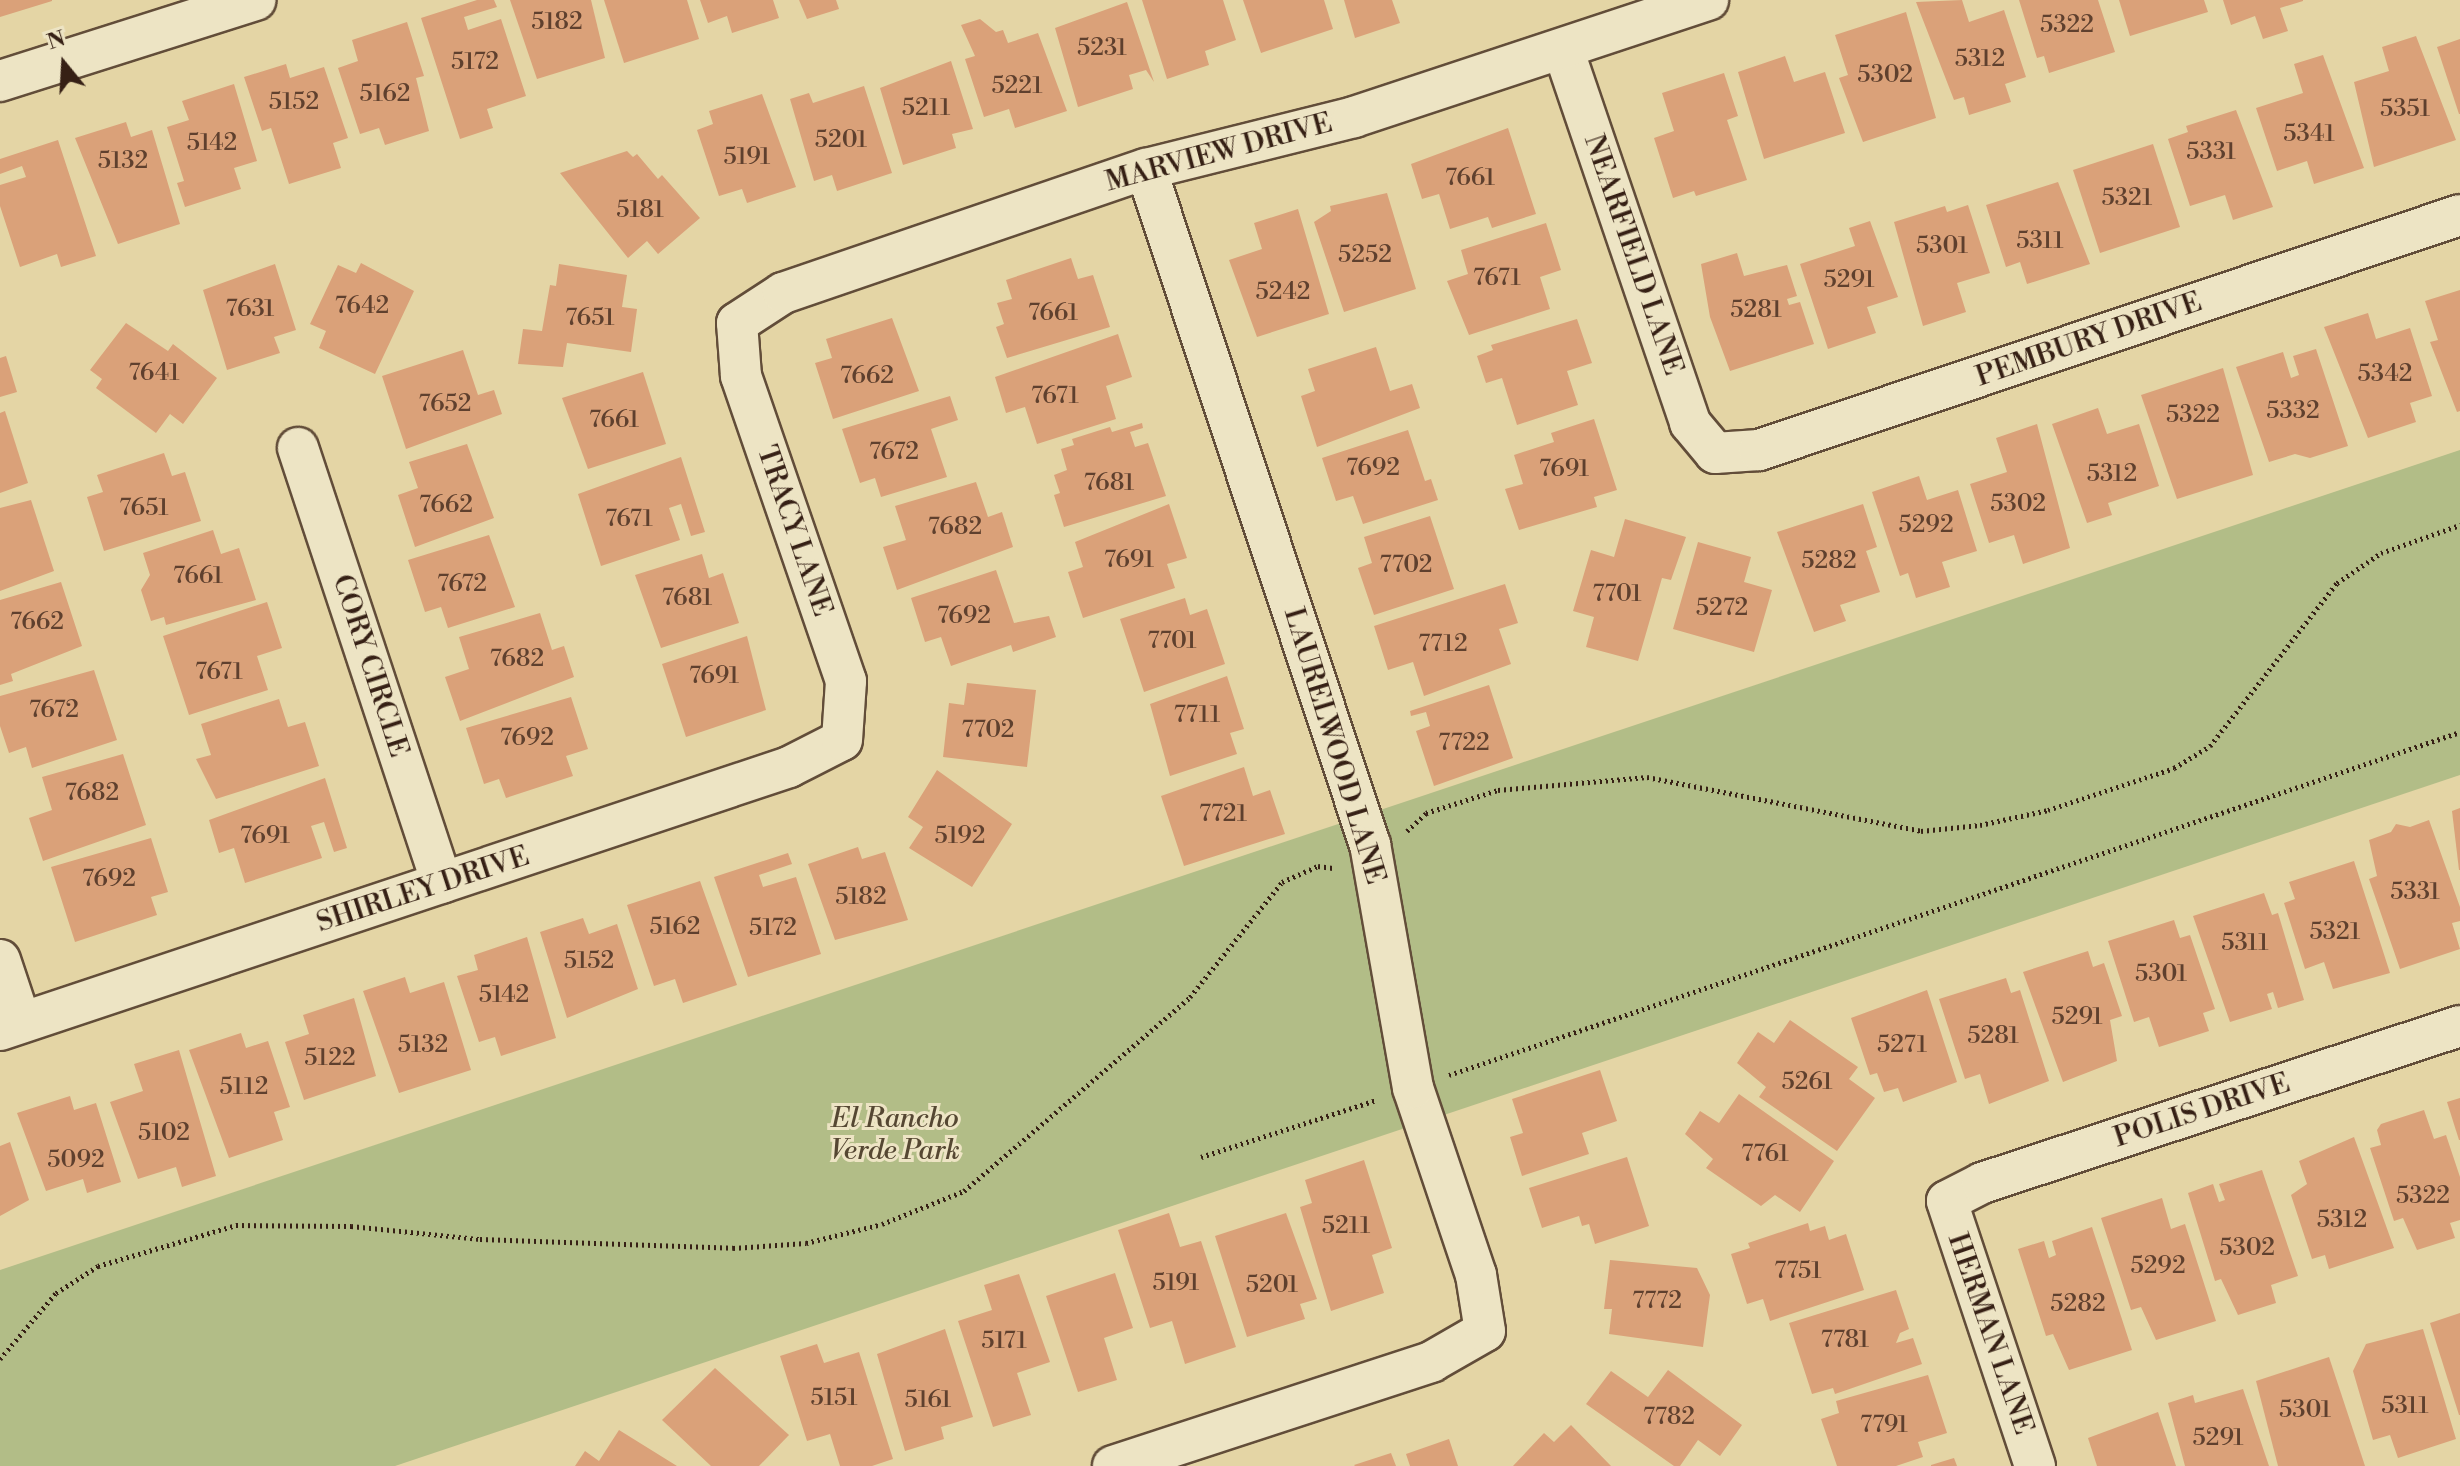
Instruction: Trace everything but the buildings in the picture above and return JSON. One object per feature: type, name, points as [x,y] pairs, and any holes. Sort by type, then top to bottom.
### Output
[{"type":"street","points":[[0,81],[147,17],[255,0]]},
{"type":"street","name":"MARVIEW DRIVE","points":[[737,323],[783,293],[1146,169],[1354,117],[1708,0]]},
{"type":"street","name":"NEARFIELD LANE","points":[[1563,49],[1690,423],[1715,453]]},
{"type":"street","name":"LAURELWOOD LANE","points":[[1113,1466],[1431,1362],[1485,1331],[1476,1275],[1413,1088],[1370,845],[1146,169]]},
{"type":"street","name":"PEMBURY DRIVE","points":[[1715,453],[1759,450],[2460,215]]},
{"type":"street","name":"TRACY LANE","points":[[737,323],[741,376],[846,681],[842,740]]},
{"type":"street","name":"CORY CIRCLE","points":[[298,448],[442,883]]},
{"type":"street","name":"SHIRLEY DRIVE","points":[[10,1026],[789,767],[842,740]]},
{"type":"street","points":[[0,960],[10,1026]]},
{"type":"street","name":"POLIS DRIVE","points":[[1947,1201],[1982,1183],[2460,1026]]},
{"type":"street","name":"HERMAN LANE","points":[[1947,1201],[2035,1466]]},
{"type":"path","points":[[1409,845],[1406,828],[1426,813],[1536,784],[1670,780],[1921,831],[1980,825],[2111,792],[2174,768],[2210,746],[2337,583],[2381,553],[2460,525]]},
{"type":"path","points":[[1201,1157],[1413,1088],[2460,732]]},
{"type":"path","points":[[0,1359],[56,1293],[98,1266],[236,1225],[351,1226],[480,1239],[733,1248],[806,1243],[882,1224],[964,1191],[1019,1147],[1190,997],[1282,882],[1318,866],[1336,872]]},
{"type":"green space","name":"El Rancho Verde Park","points":[[2460,450],[2460,775],[395,1466],[0,1466],[0,1270]]}]
